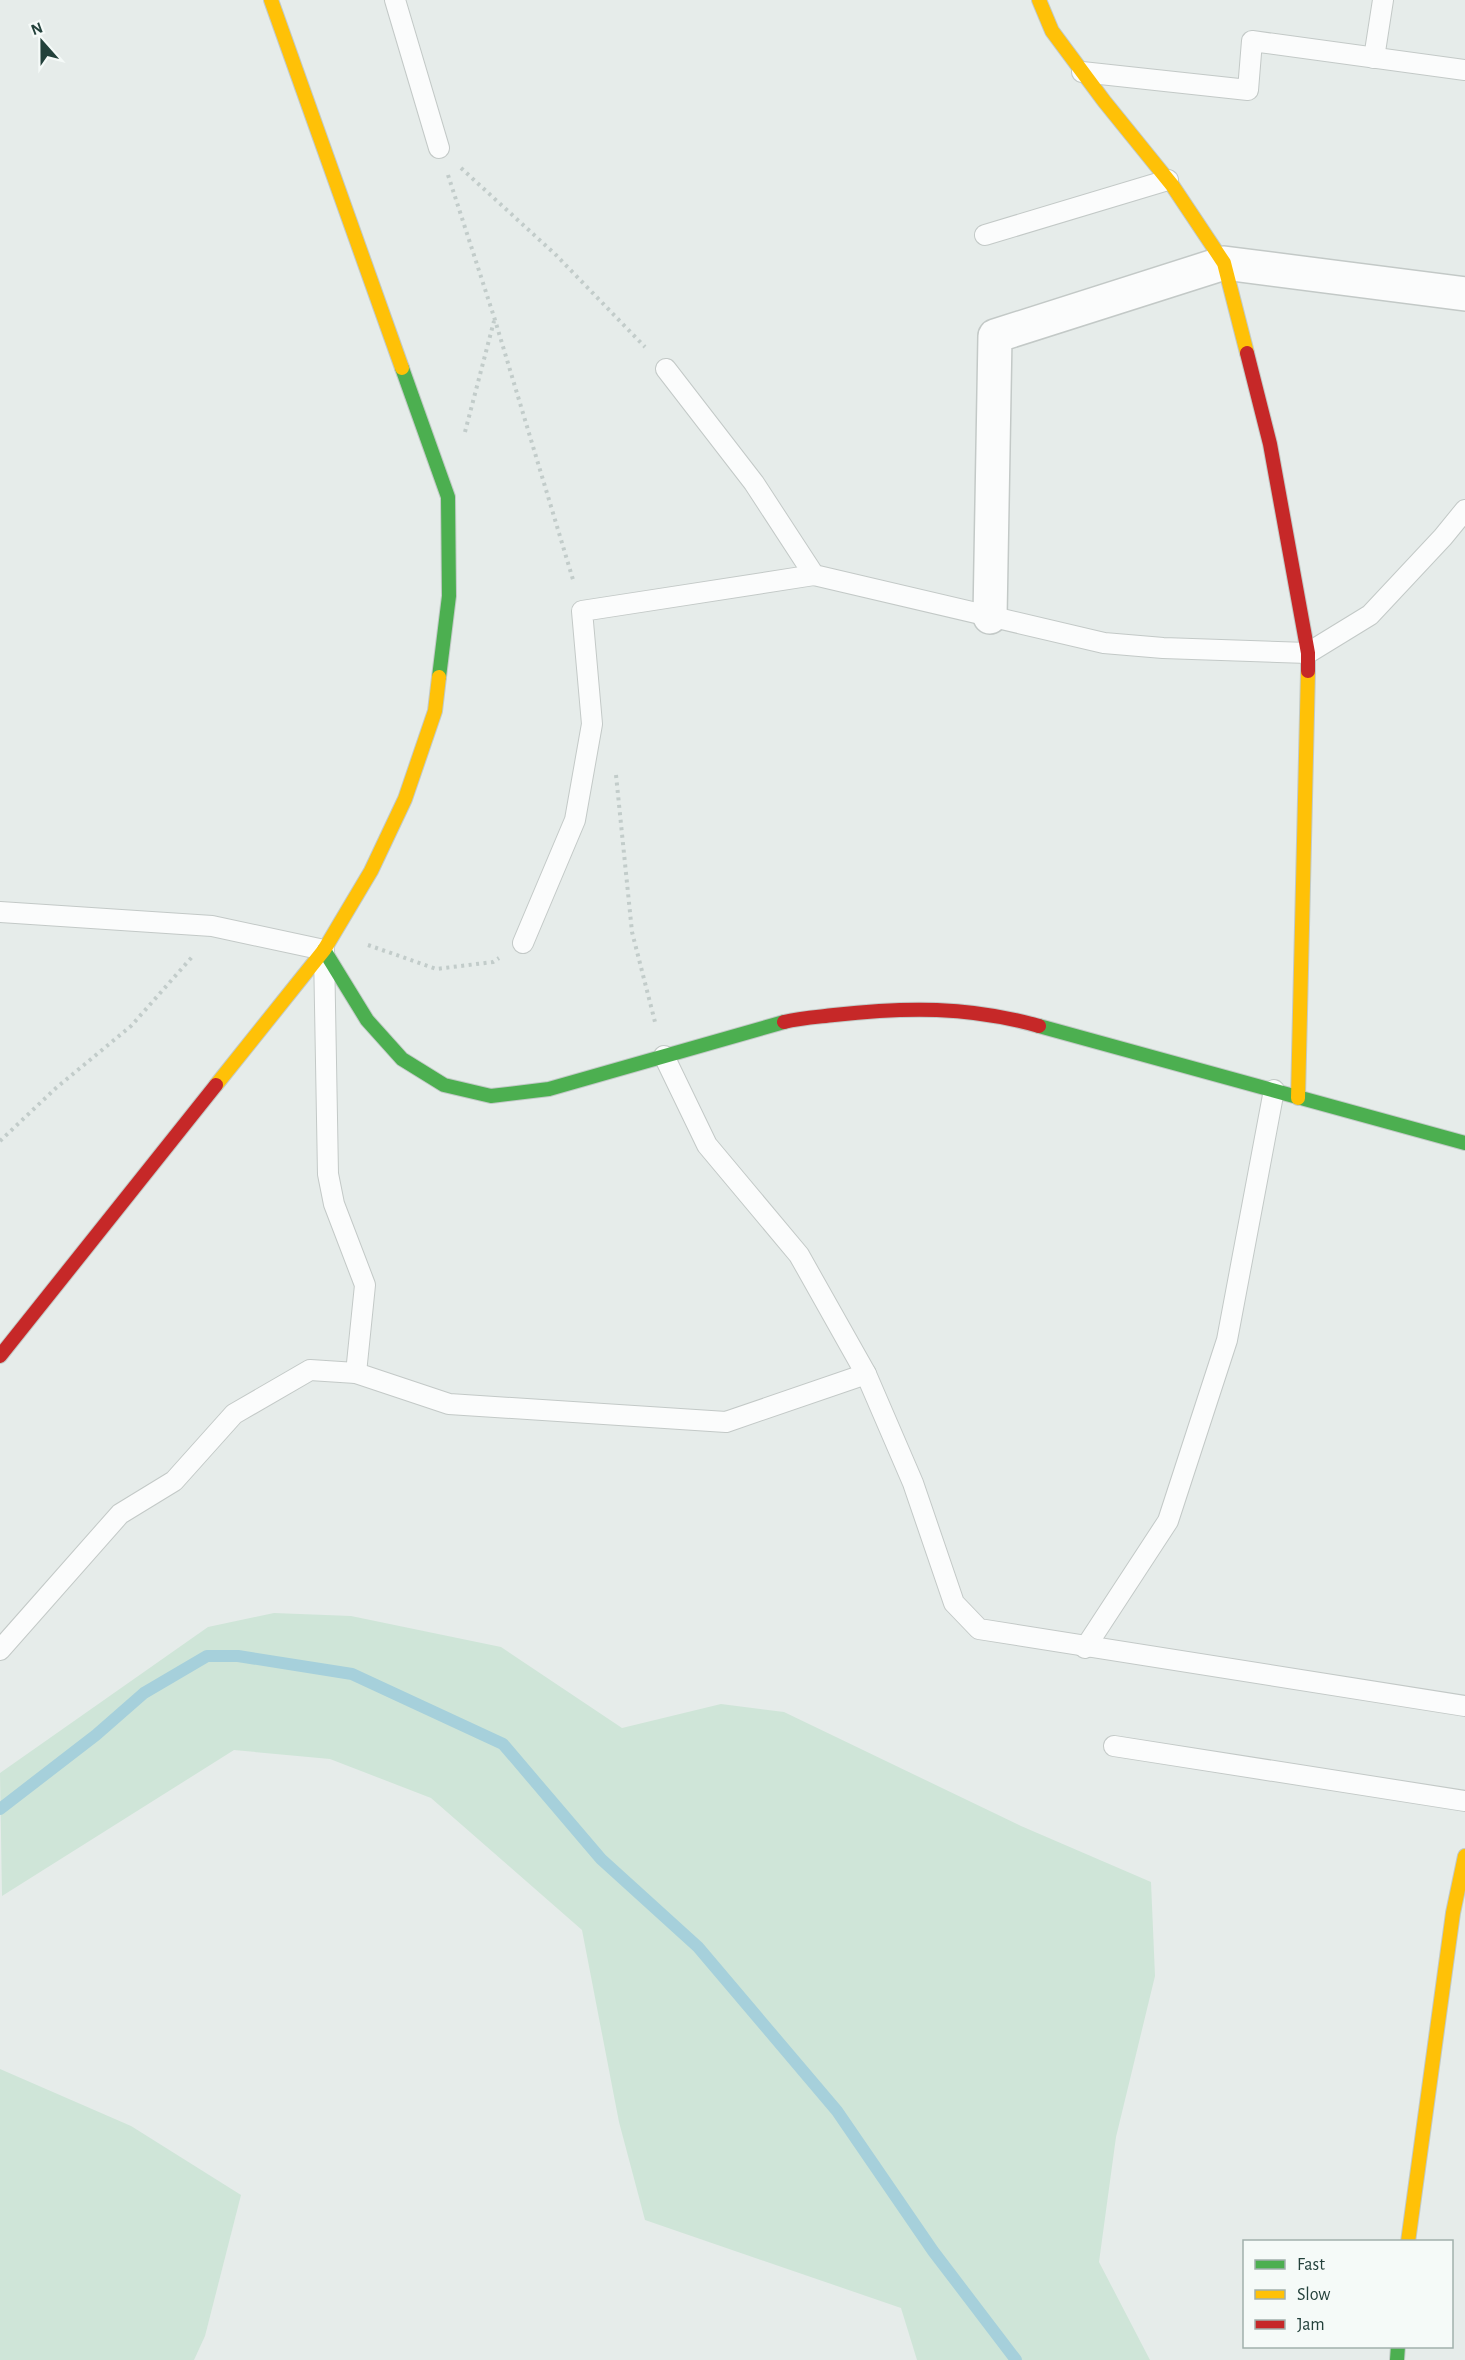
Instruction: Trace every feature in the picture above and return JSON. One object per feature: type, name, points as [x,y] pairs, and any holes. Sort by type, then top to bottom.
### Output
[{"type":"street","points":[[0,1356],[324,950],[371,871],[405,799],[435,711],[449,596],[448,497],[271,0]]},
{"type":"street","points":[[1039,0],[1052,31],[1168,180],[1224,263],[1270,444],[1308,653],[1298,1098]]},
{"type":"street","points":[[990,617],[995,336],[1224,263],[1465,294]]},
{"type":"street","points":[[324,950],[367,1020],[402,1059],[444,1084],[491,1096],[549,1089],[788,1021],[886,1009],[950,1009],[1018,1020],[1465,1143]]},
{"type":"street","points":[[1408,2240],[1454,1913],[1465,1856]]},
{"type":"lane","points":[[395,0],[439,148]]},
{"type":"lane","points":[[1374,58],[1383,0]]},
{"type":"lane","points":[[1082,72],[1248,90],[1252,40],[1465,70]]},
{"type":"lane","points":[[985,235],[1168,180]]},
{"type":"lane","points":[[666,369],[754,483],[814,574]]},
{"type":"lane","points":[[523,943],[575,820],[592,724],[582,611],[814,574],[1104,643],[1163,648],[1308,653],[1370,615],[1443,537],[1465,510]]},
{"type":"lane","points":[[0,912],[212,926],[324,950],[328,1182],[365,1285],[356,1373]]},
{"type":"lane","points":[[664,1056],[707,1145],[799,1255],[866,1374],[913,1483],[954,1603],[979,1629],[1085,1648],[1465,1706]]},
{"type":"lane","points":[[1085,1648],[1168,1521],[1227,1340],[1274,1090]]},
{"type":"lane","points":[[0,1650],[120,1514],[174,1481],[234,1414],[310,1370],[356,1373],[449,1404],[726,1422],[866,1374]]},
{"type":"lane","points":[[1114,1746],[1465,1801]]},
{"type":"path","points":[[439,148],[495,320],[582,611]]},
{"type":"path","points":[[439,148],[556,255],[666,369]]},
{"type":"path","points":[[463,442],[495,320]]},
{"type":"path","points":[[592,724],[615,760],[632,932],[664,1056]]},
{"type":"path","points":[[0,1141],[56,1088],[131,1026],[188,964],[212,926]]},
{"type":"path","points":[[334,933],[436,969],[493,962],[523,943]]},
{"type":"green space","points":[[274,1613],[351,1616],[501,1647],[622,1728],[721,1704],[784,1712],[1021,1826],[1151,1882],[1155,1976],[1116,2137],[1099,2262],[1150,2360],[917,2360],[901,2308],[645,2220],[619,2122],[582,1930],[431,1798],[330,1759],[234,1750],[2,1896],[0,1773],[208,1627]]},
{"type":"green space","points":[[0,2069],[131,2126],[241,2195],[205,2336],[194,2360],[0,2360]]},
{"type":"waterway","points":[[0,1809],[96,1735],[144,1693],[207,1656],[238,1656],[352,1674],[503,1744],[601,1859],[698,1947],[837,2111],[933,2251],[1016,2360]]},
{"type":"traffic: fast","points":[[402,368],[448,497],[449,596],[439,677]]},
{"type":"traffic: fast","points":[[324,950],[367,1020],[402,1059],[444,1085],[491,1096],[549,1089],[784,1022]]},
{"type":"traffic: fast","points":[[1039,1026],[1465,1143]]},
{"type":"traffic: fast","points":[[1397,2360],[1398,2348]]},
{"type":"traffic: slow","points":[[271,0],[402,368]]},
{"type":"traffic: slow","points":[[1039,0],[1052,31],[1104,101],[1172,185],[1224,263],[1247,353]]},
{"type":"traffic: slow","points":[[1298,1098],[1308,671]]},
{"type":"traffic: slow","points":[[216,1085],[324,950],[371,871],[405,799],[435,711],[439,677]]},
{"type":"traffic: slow","points":[[1408,2240],[1453,1913],[1465,1856]]},
{"type":"traffic: jam","points":[[1247,353],[1270,444],[1308,653],[1308,671]]},
{"type":"traffic: jam","points":[[784,1022],[861,1012],[937,1010],[1013,1019],[1039,1026]]},
{"type":"traffic: jam","points":[[0,1356],[216,1085]]}]
